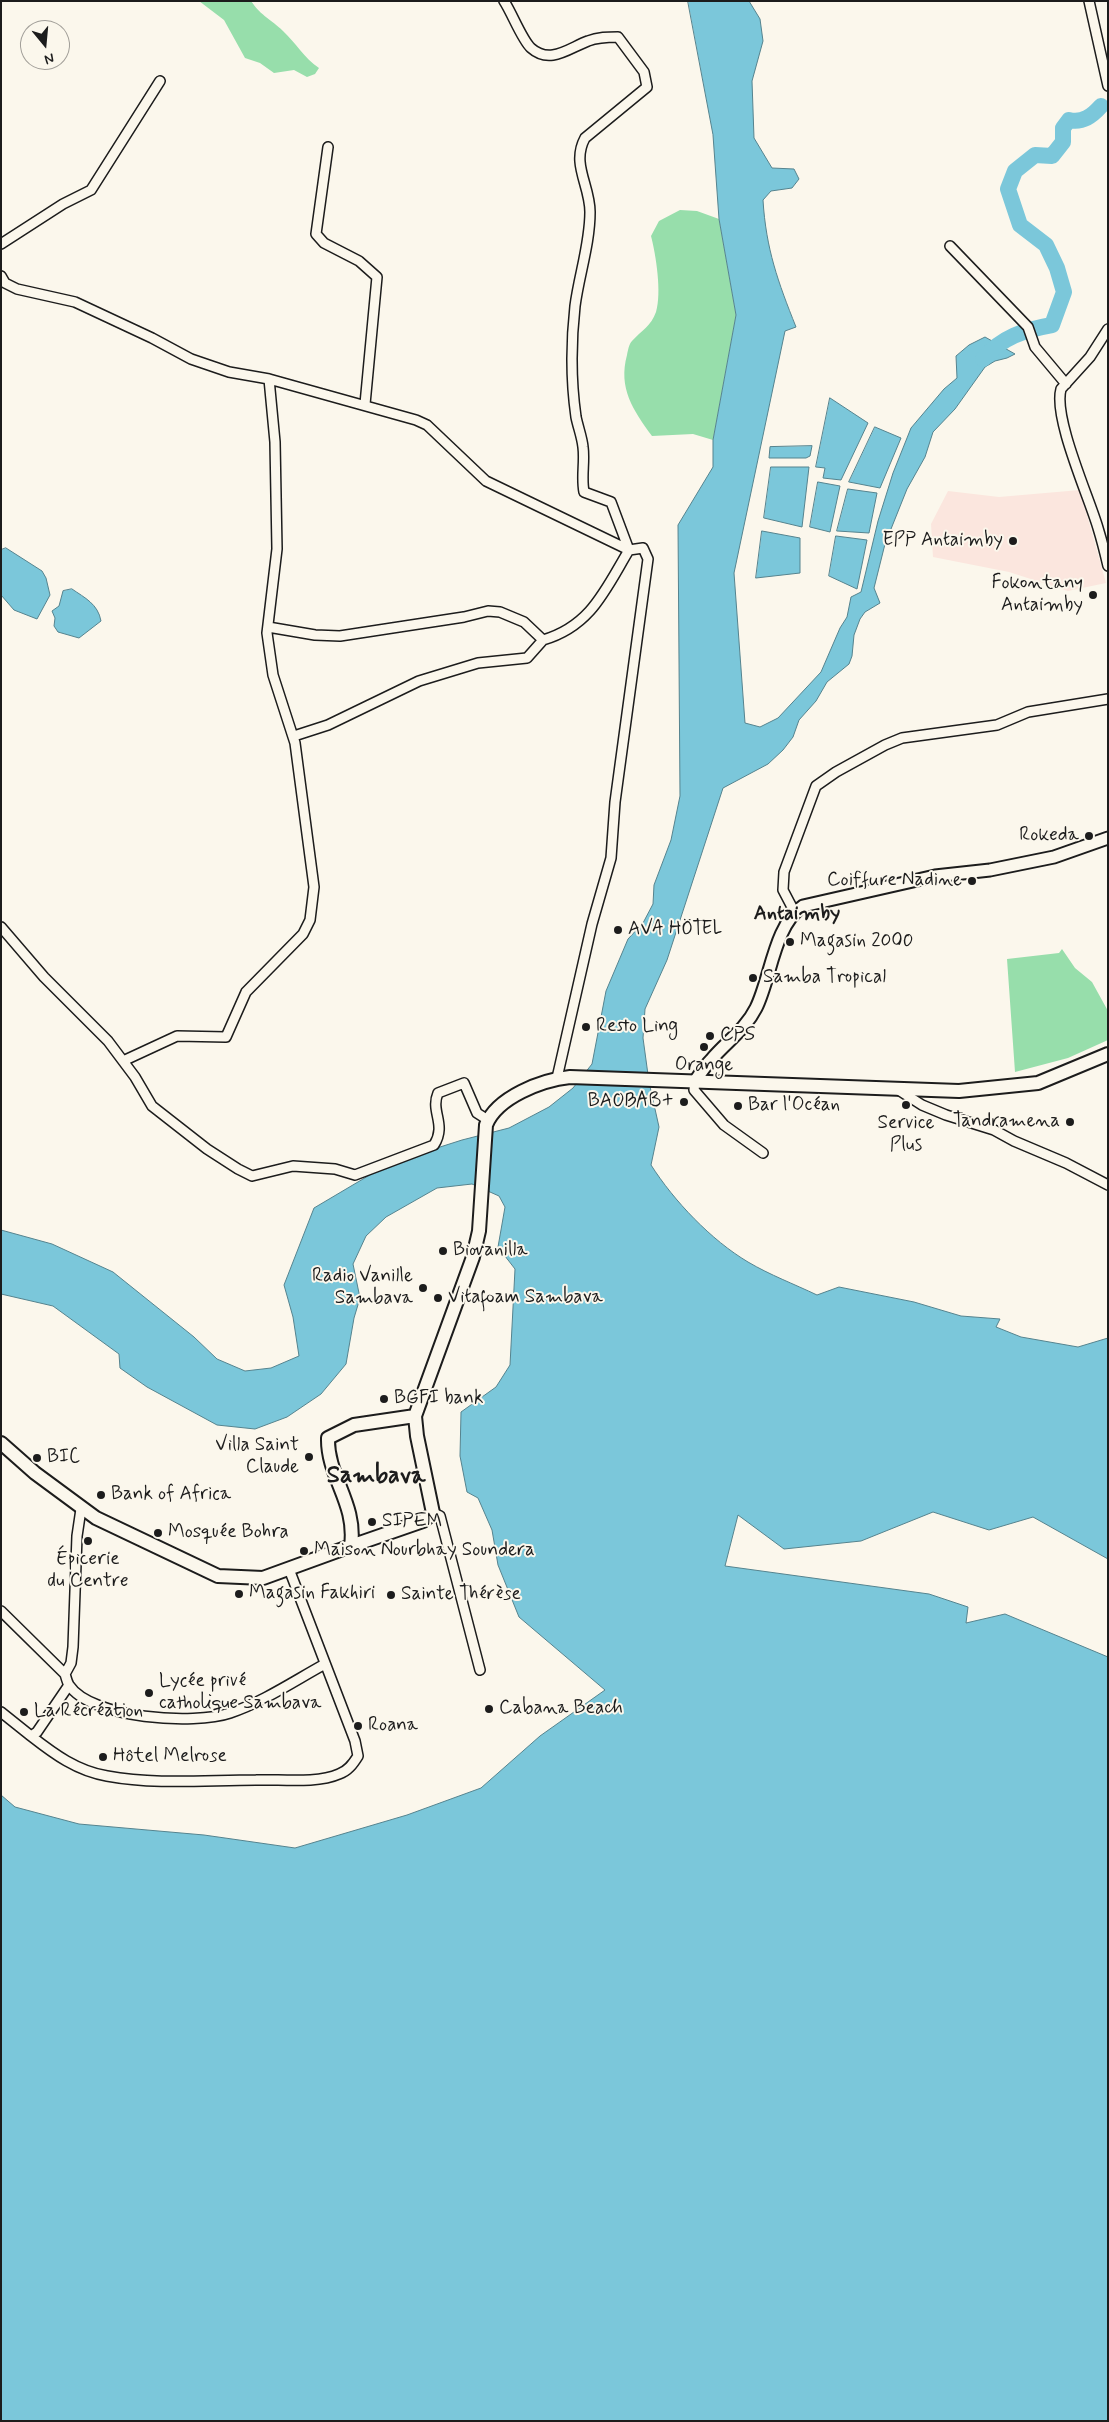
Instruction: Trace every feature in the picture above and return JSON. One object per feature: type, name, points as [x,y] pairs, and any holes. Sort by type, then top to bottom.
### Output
[{"type":"main road","points":[[1,1444],[81,1508],[111,1526],[218,1576],[262,1578],[289,1569],[423,1521],[433,1513],[416,1436],[416,1416],[473,1257],[479,1231],[487,1123],[490,1115],[509,1100],[537,1085],[564,1078],[959,1091],[1038,1083],[1108,1054]]},
{"type":"main road","points":[[351,1546],[352,1517],[332,1460],[328,1438],[354,1425],[416,1416]]},
{"type":"street","points":[[504,1],[530,48],[546,56],[561,54],[588,41],[604,37],[618,37],[644,72],[647,87],[586,138],[579,150],[579,162],[590,212],[585,259],[575,306],[572,346],[576,416],[583,448],[581,479],[584,492],[611,502],[629,550]]},
{"type":"street","points":[[1089,1],[1108,86]]},
{"type":"street","points":[[1,244],[63,204],[91,190],[160,82]]},
{"type":"street","points":[[328,147],[316,234],[324,243],[359,261],[377,277],[366,404]]},
{"type":"street","points":[[950,246],[1028,329],[1035,347],[1066,384]]},
{"type":"street","points":[[1,276],[5,283],[17,289],[75,302],[152,338],[191,359],[229,372],[269,379],[366,404],[427,425],[486,481],[629,550],[643,548],[648,559],[616,802],[612,858],[592,924],[564,1078]]},
{"type":"street","points":[[1108,329],[1090,357],[1066,384],[1059,396],[1061,410],[1099,530],[1108,566]]},
{"type":"street","points":[[123,1060],[177,1036],[226,1037],[246,992],[303,934],[310,920],[314,887],[294,736],[273,675],[268,627],[277,549],[274,442],[269,379]]},
{"type":"street","points":[[294,736],[328,725],[419,682],[478,663],[527,658],[543,640],[560,635],[593,610],[629,550]]},
{"type":"street","points":[[268,627],[314,635],[340,636],[488,612],[500,612],[524,622],[543,640]]},
{"type":"street","points":[[794,911],[783,890],[784,872],[816,786],[836,772],[885,745],[902,738],[996,725],[1028,712],[1108,699]]},
{"type":"street","points":[[762,1153],[724,1125],[694,1090],[695,1081],[710,1060],[741,1031],[756,1009],[769,975],[781,934],[794,911],[811,902],[934,876],[990,870],[1054,857],[1108,838]]},
{"type":"street","points":[[1,927],[44,977],[108,1041],[123,1060],[152,1106],[207,1149],[238,1170],[252,1176],[293,1166],[335,1169],[355,1175],[434,1145],[440,1130],[435,1100],[438,1093],[464,1082],[477,1113],[487,1123]]},
{"type":"street","points":[[897,1089],[922,1104],[946,1115],[994,1130],[1014,1141],[1066,1162],[1108,1185]]},
{"type":"street","points":[[65,1674],[71,1663],[73,1647],[77,1536],[81,1508]]},
{"type":"street","points":[[433,1513],[440,1516],[480,1670]]},
{"type":"street","points":[[1,1712],[58,1758],[82,1769],[107,1776],[187,1782],[310,1779],[338,1775],[351,1767],[358,1756],[349,1723],[289,1569]]},
{"type":"street","points":[[1,1611],[65,1674],[69,1685],[87,1700],[110,1710],[177,1720],[211,1719],[245,1708],[325,1664]]},
{"type":"street","points":[[31,1736],[37,1732],[69,1685]]},
{"type":"shaded area","name":"EPP Antaimby","points":[[1080,490],[1106,583],[1068,591],[1009,572],[933,557],[931,524],[948,491],[999,497]]},
{"type":"green space","points":[[199,1],[251,1],[259,11],[283,31],[309,60],[319,68],[315,74],[307,77],[294,70],[274,73],[260,63],[245,58],[224,20]]},
{"type":"green space","points":[[680,210],[697,211],[719,219],[736,315],[713,440],[693,434],[652,436],[633,408],[624,378],[630,344],[652,321],[658,304],[658,274],[651,236],[659,221]]},
{"type":"green space","points":[[1062,949],[1075,968],[1092,982],[1108,1011],[1108,1040],[1068,1058],[1015,1072],[1007,959],[1059,953]]},
{"type":"water","points":[[688,1],[749,1],[760,19],[763,41],[752,81],[754,138],[772,168],[794,169],[799,179],[792,188],[771,191],[763,200],[770,250],[796,327],[785,331],[734,573],[745,723],[760,727],[778,718],[821,672],[840,628],[847,617],[851,597],[861,592],[878,521],[893,473],[911,428],[944,389],[957,378],[956,356],[969,345],[985,337],[1015,354],[995,361],[985,367],[955,409],[933,432],[925,457],[907,489],[885,544],[874,588],[880,603],[865,612],[860,619],[854,635],[852,656],[849,664],[827,682],[816,701],[799,720],[793,737],[783,750],[768,764],[723,788],[667,960],[645,1009],[643,1038],[649,1082],[659,1127],[651,1165],[660,1179],[694,1219],[734,1253],[773,1275],[817,1295],[839,1287],[914,1302],[961,1316],[1000,1319],[996,1327],[1021,1337],[1078,1347],[1108,1338],[1108,1559],[1033,1517],[989,1530],[933,1512],[861,1541],[784,1549],[738,1515],[725,1566],[929,1594],[968,1607],[966,1623],[1005,1614],[1108,1657],[1108,2421],[1,2421],[1,1795],[15,1807],[79,1824],[204,1835],[295,1848],[407,1815],[481,1788],[540,1736],[605,1690],[519,1617],[498,1565],[492,1530],[478,1498],[467,1492],[460,1456],[461,1412],[496,1387],[510,1365],[515,1269],[498,1247],[505,1207],[499,1196],[472,1184],[437,1188],[386,1217],[366,1236],[353,1264],[360,1298],[354,1318],[346,1364],[321,1394],[287,1417],[255,1429],[217,1425],[147,1387],[120,1368],[119,1354],[53,1306],[1,1294],[1,1230],[52,1244],[113,1272],[194,1337],[217,1359],[245,1371],[271,1368],[299,1356],[293,1317],[284,1285],[314,1208],[390,1163],[462,1140],[509,1128],[549,1107],[573,1088],[592,1064],[606,991],[628,939],[643,923],[653,904],[654,885],[671,840],[680,796],[678,525],[713,467],[713,440],[736,315],[719,219],[713,135]]},
{"type":"water","points":[[830,398],[868,423],[841,480],[823,478],[825,468],[816,467]]},
{"type":"water","points":[[875,427],[901,438],[880,488],[849,482]]},
{"type":"water","points":[[812,446],[810,456],[806,458],[769,458],[770,447]]},
{"type":"water","points":[[771,467],[809,467],[802,527],[764,518]]},
{"type":"water","points":[[818,482],[840,486],[830,532],[810,527]]},
{"type":"water","points":[[848,489],[877,493],[869,533],[837,531]]},
{"type":"water","points":[[762,531],[800,538],[800,573],[756,578]]},
{"type":"water","points":[[836,536],[867,540],[857,589],[829,576]]},
{"type":"water","points":[[6,548],[42,571],[46,578],[50,595],[37,619],[14,610],[1,595],[1,550]]},
{"type":"water","points":[[72,589],[94,606],[101,621],[79,638],[58,632],[54,626],[55,618],[52,611],[59,606],[63,591]]},
{"type":"waterway","points":[[983,359],[998,345],[1014,336],[1032,329],[1052,325],[1064,292],[1057,268],[1046,245],[1020,225],[1008,189],[1015,171],[1035,155],[1052,156],[1063,142],[1063,128],[1069,120],[1074,121],[1087,118],[1101,106]]},
{"type":"place","name":"EPP Antaimby","points":[[1013,541]]},
{"type":"place","name":"Fokontany Antaimby","points":[[1093,595]]},
{"type":"place","name":"Rokeda","points":[[1089,836]]},
{"type":"place","name":"Coiffure Nadine","points":[[972,881]]},
{"type":"place","name":"AVA HÖTEL","points":[[618,930]]},
{"type":"place","name":"Magasin 2000","points":[[790,942]]},
{"type":"place","name":"Samba Tropical","points":[[753,978]]},
{"type":"place","name":"Resto Ling","points":[[586,1027]]},
{"type":"place","name":"CPS","points":[[710,1036]]},
{"type":"place","name":"Orange","points":[[704,1047]]},
{"type":"place","name":"BAOBAB+","points":[[684,1102]]},
{"type":"place","name":"Service Plus","points":[[906,1105]]},
{"type":"place","name":"Bar l'Océan","points":[[738,1106]]},
{"type":"place","name":"Tandramena","points":[[1070,1122]]},
{"type":"place","name":"Biovanilla","points":[[443,1251]]},
{"type":"place","name":"Radio Vanille Sambava","points":[[423,1288]]},
{"type":"place","name":"Vitafoam Sambava","points":[[438,1298]]},
{"type":"place","name":"BGFI bank","points":[[384,1399]]},
{"type":"place","name":"Villa Saint Claude","points":[[309,1457]]},
{"type":"place","name":"BIC","points":[[37,1458]]},
{"type":"place","name":"Bank of Africa","points":[[101,1495]]},
{"type":"place","name":"SIPEM","points":[[372,1522]]},
{"type":"place","name":"Mosquée Bohra","points":[[158,1533]]},
{"type":"place","name":"Épicerie du Centre","points":[[88,1541]]},
{"type":"place","name":"Maison Nourbhay Soundera","points":[[304,1551]]},
{"type":"place","name":"Magasin Fakhiri","points":[[239,1594]]},
{"type":"place","name":"Sainte Thérèse","points":[[391,1595]]},
{"type":"place","name":"Lycée privé catholique Sambava","points":[[149,1693]]},
{"type":"place","name":"Cabana Beach","points":[[489,1709]]},
{"type":"place","name":"La Récréation","points":[[24,1712]]},
{"type":"place","name":"Roana","points":[[358,1726]]},
{"type":"place","name":"Hôtel Melrose","points":[[103,1757]]},
{"type":"district","name":"Antaimby","points":[[797,915]]},
{"type":"district","name":"Sambava","points":[[376,1477]]}]
